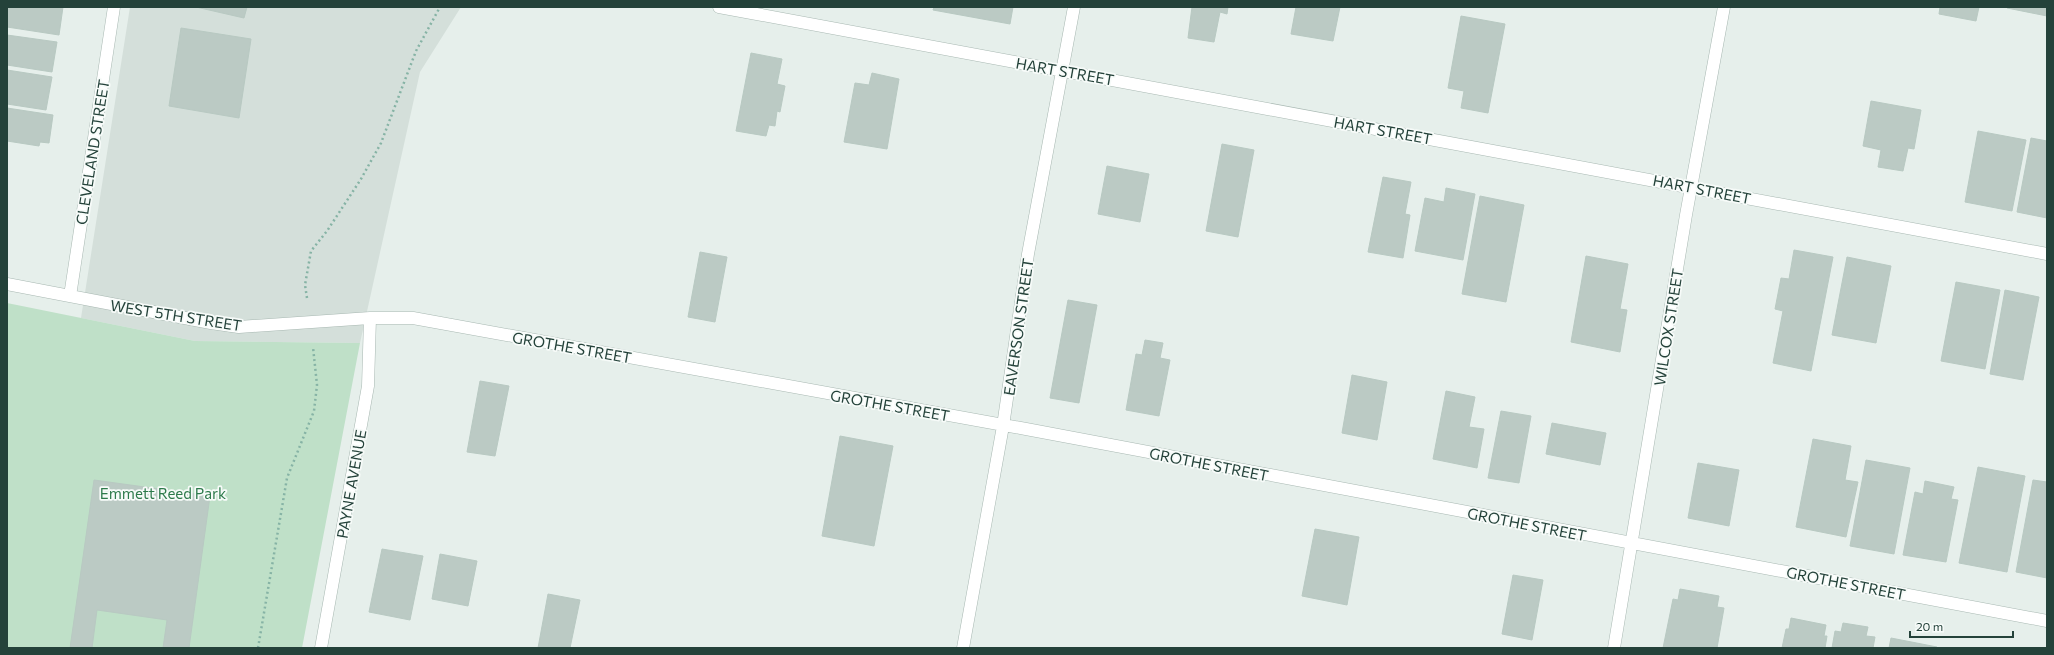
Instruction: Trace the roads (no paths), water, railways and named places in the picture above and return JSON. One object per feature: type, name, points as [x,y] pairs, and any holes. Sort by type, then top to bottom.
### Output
[{"type":"street","name":"CLEVELAND STREET","points":[[70,296],[114,7]]},
{"type":"street","name":"HART STREET","points":[[719,7],[2047,254]]},
{"type":"street","name":"EAVERSON STREET","points":[[963,648],[1003,426],[1028,254],[1074,7]]},
{"type":"street","name":"WILCOX STREET","points":[[1614,648],[1691,187],[1724,7]]},
{"type":"street","name":"WEST 5TH STREET","points":[[7,284],[239,327],[370,318]]},
{"type":"street","name":"GROTHE STREET","points":[[370,318],[413,318],[1003,426],[2047,621]]},
{"type":"street","name":"PAYNE AVENUE","points":[[321,648],[368,386],[370,318]]},
{"type":"park label","name":"Emmett Reed Park","points":[[163,493]]}]
